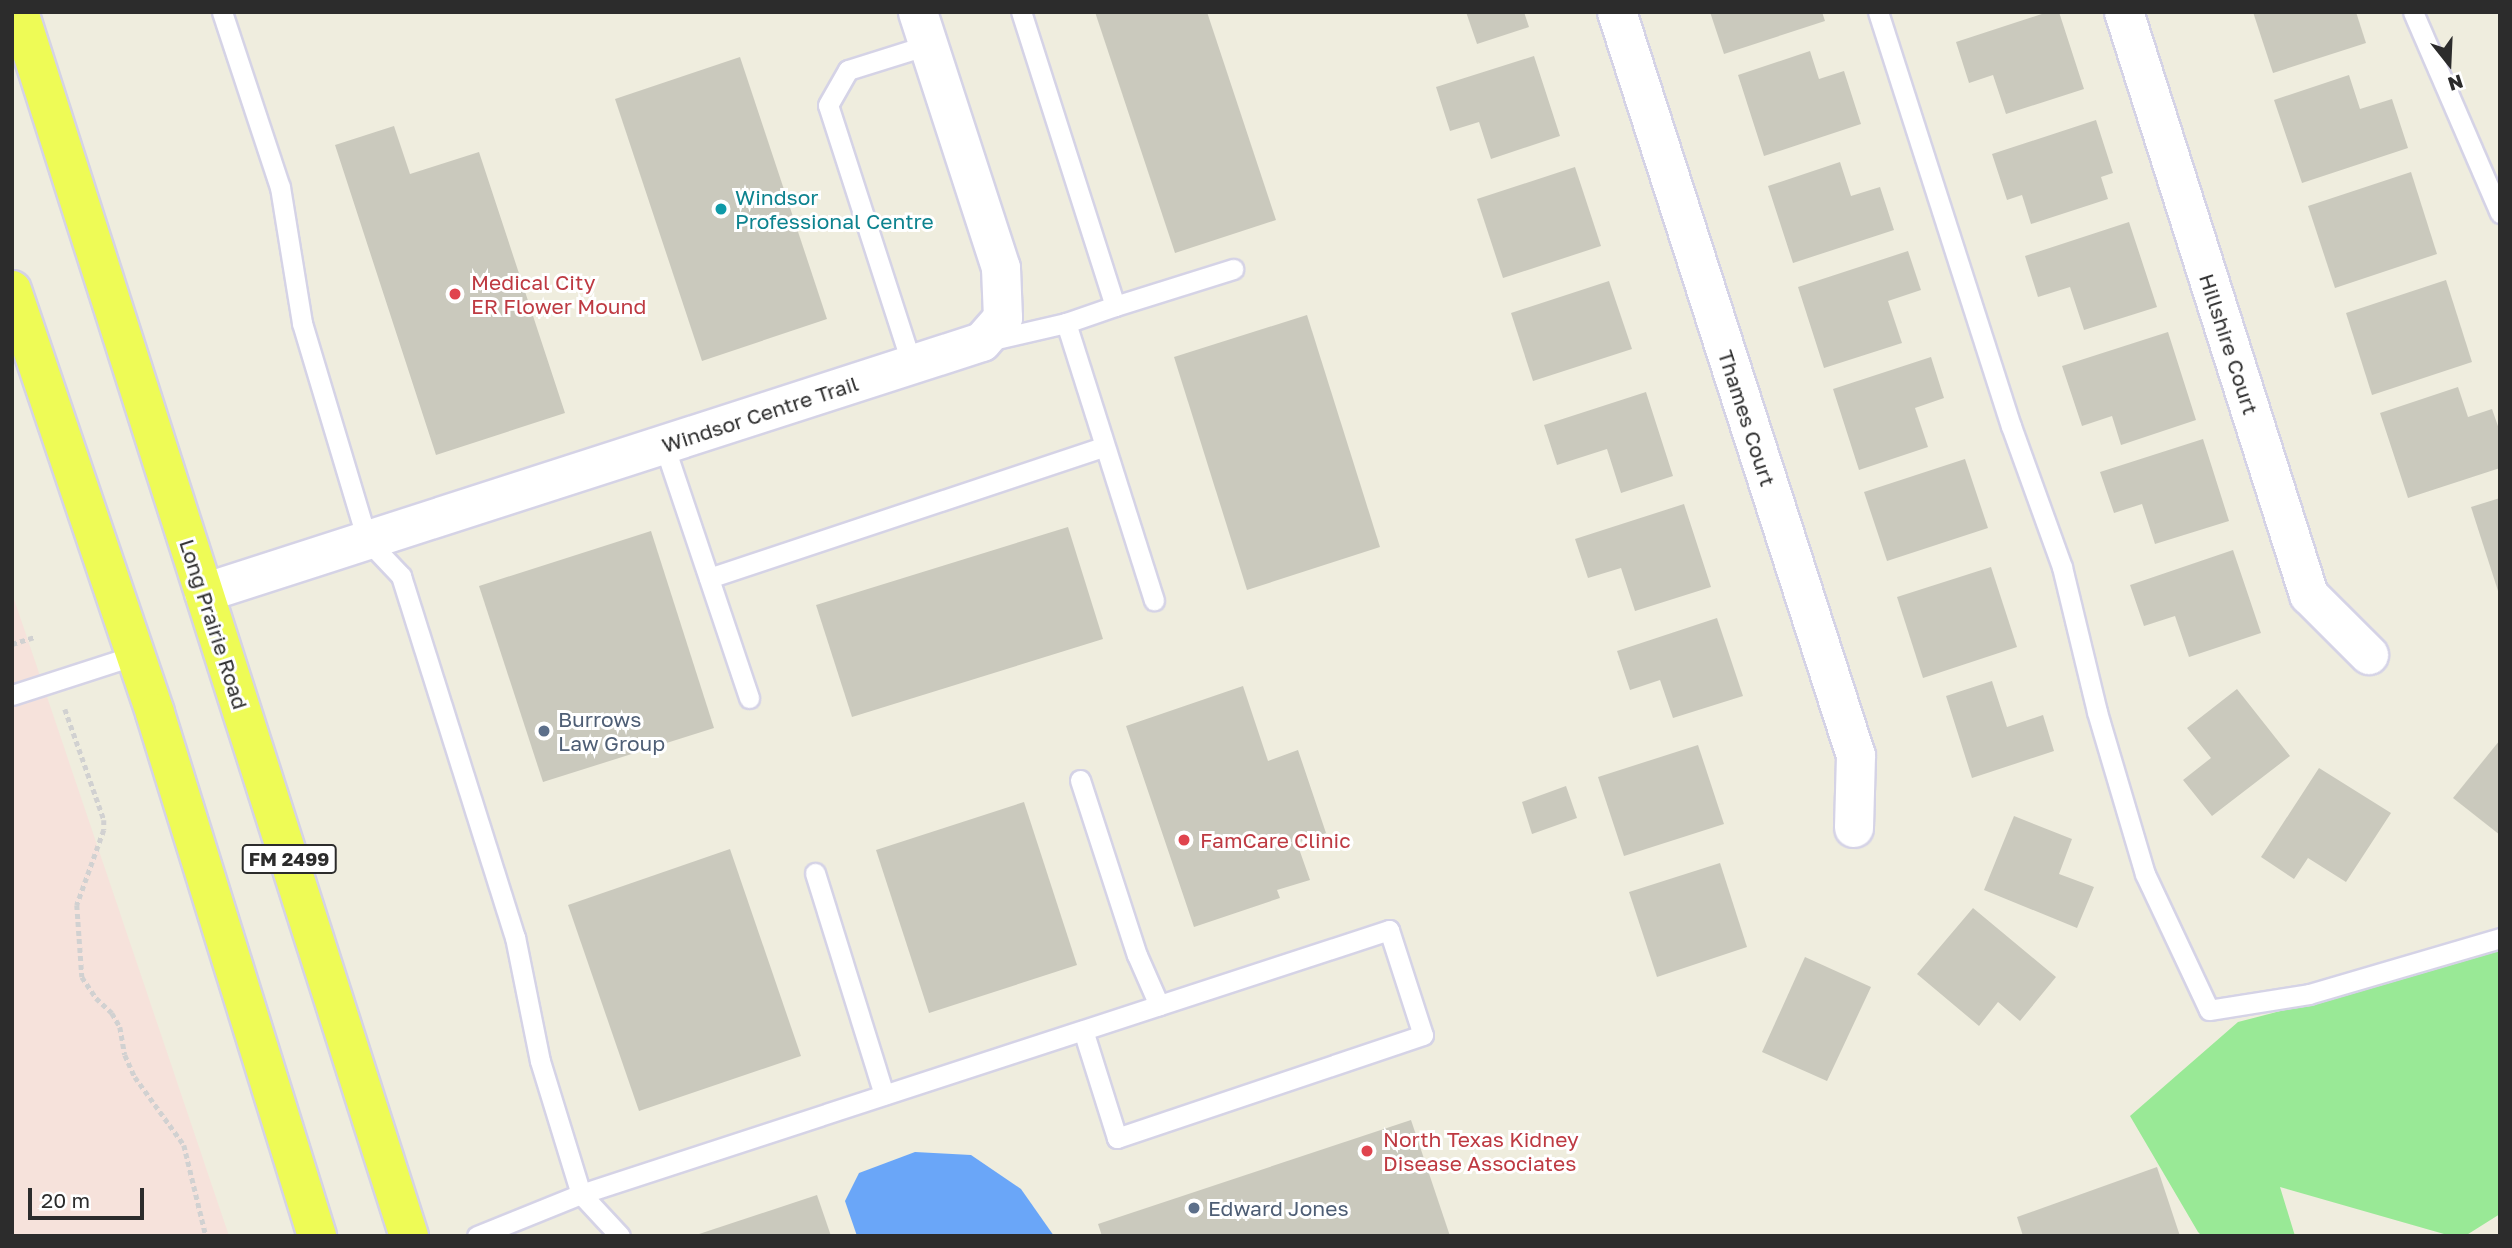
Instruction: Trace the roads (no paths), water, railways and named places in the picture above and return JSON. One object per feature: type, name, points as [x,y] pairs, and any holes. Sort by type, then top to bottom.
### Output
[{"type":"main road","name":"Long Prairie Road","points":[[19,12],[409,1236]]},
{"type":"main road","points":[[12,290],[136,655],[317,1236]]},
{"type":"street","name":"Thames Court","points":[[1616,12],[1856,756],[1854,828]]},
{"type":"street","name":"Hillshire Court","points":[[2123,12],[2309,594],[2369,655]]},
{"type":"street","points":[[923,29],[1001,268],[1003,318],[982,342]]},
{"type":"street","name":"Windsor Centre Trail","points":[[204,593],[982,342]]},
{"type":"lane","points":[[222,12],[279,187],[302,323],[367,540],[401,576],[515,937],[540,1061],[581,1194],[620,1236]]},
{"type":"lane","points":[[1021,12],[1115,306]]},
{"type":"lane","points":[[1878,12],[2011,426],[2062,567],[2097,712],[2145,874],[2209,1010],[2309,994],[2500,938]]},
{"type":"lane","points":[[2413,12],[2500,213]]},
{"type":"lane","points":[[912,365],[828,105],[848,69],[923,29]]},
{"type":"lane","points":[[982,342],[1066,323],[1233,269]]},
{"type":"lane","points":[[1066,323],[1103,447],[1154,600]]},
{"type":"lane","points":[[664,444],[748,698]]},
{"type":"lane","points":[[709,578],[1103,447]]},
{"type":"lane","points":[[12,695],[136,655]]},
{"type":"lane","points":[[1080,780],[1137,955],[1159,1005]]},
{"type":"lane","points":[[815,873],[884,1094]]},
{"type":"lane","points":[[477,1236],[581,1194],[1389,930],[1423,1035],[1117,1138],[1083,1030]]},
{"type":"water","points":[[915,1152],[971,1155],[1021,1189],[1054,1236],[857,1236],[845,1201],[859,1173]]},
{"type":"place","name":"Windsor Professional Centre","points":[[721,209]]},
{"type":"place","name":"Medical City ER Flower Mound","points":[[455,294]]},
{"type":"place","name":"Burrows Law Group","points":[[544,731]]},
{"type":"place","name":"FamCare Clinic","points":[[1184,840]]},
{"type":"place","name":"North Texas Kidney Disease Associates","points":[[1367,1151]]},
{"type":"place","name":"Edward Jones","points":[[1194,1208]]}]
